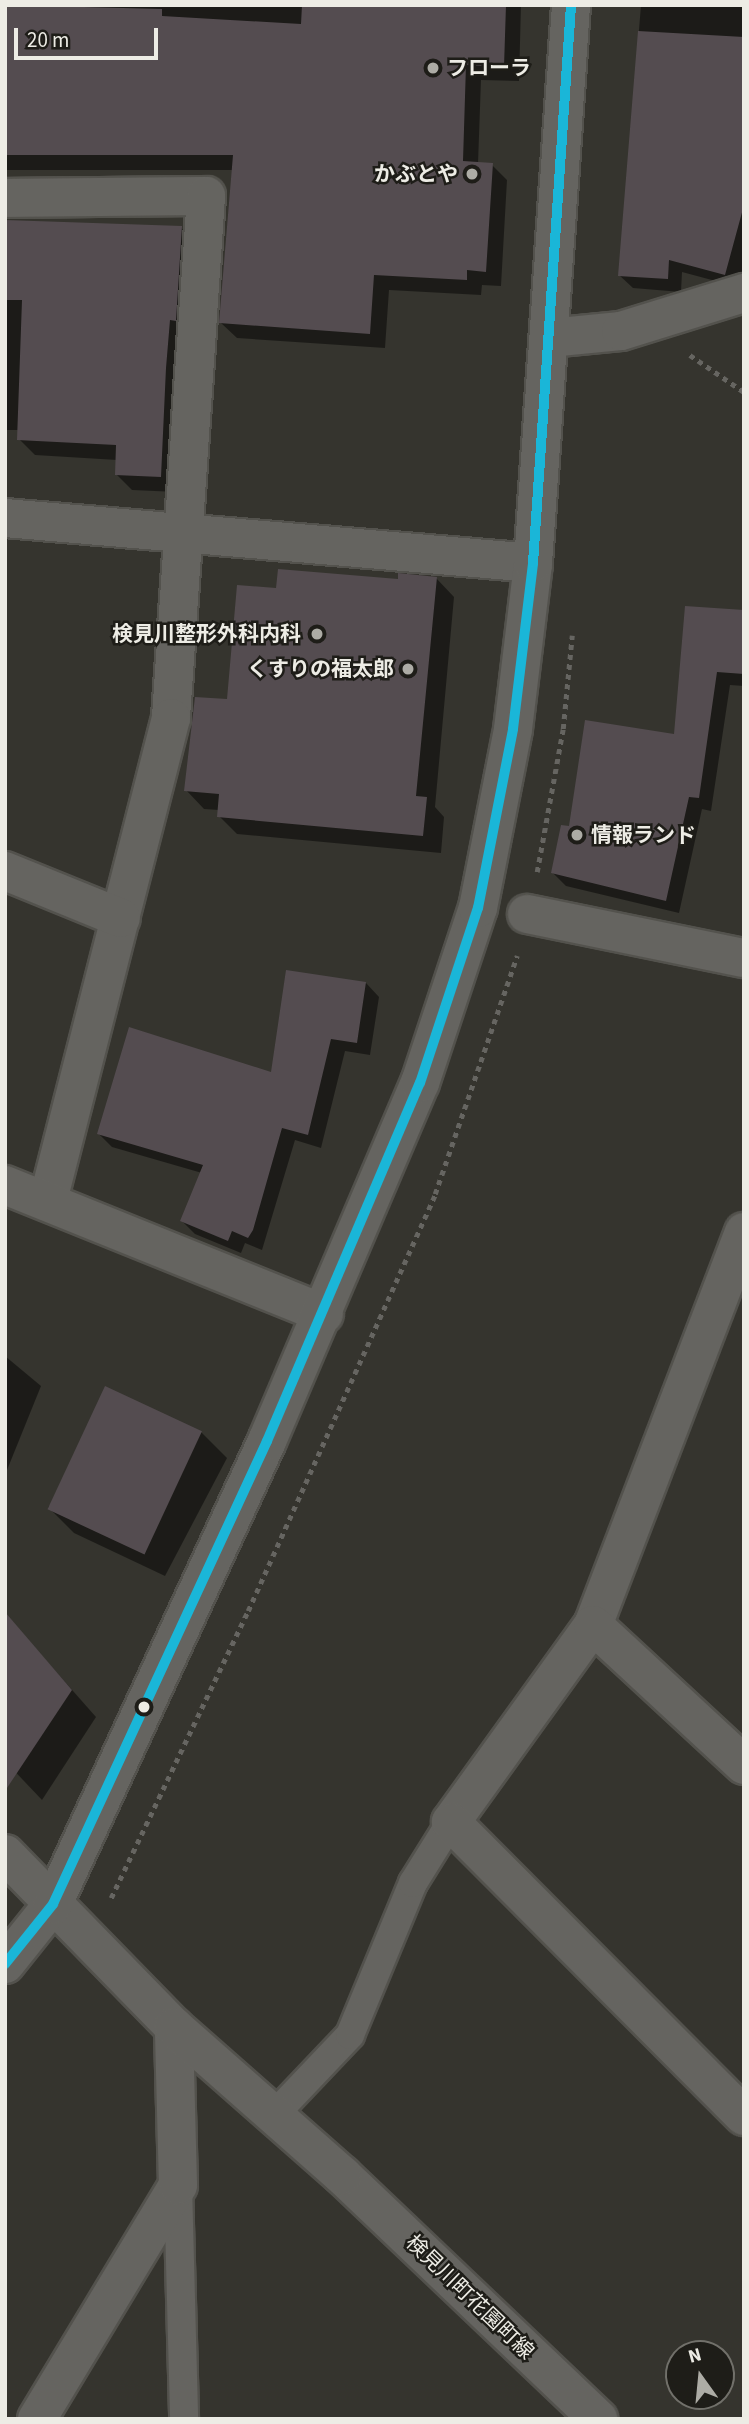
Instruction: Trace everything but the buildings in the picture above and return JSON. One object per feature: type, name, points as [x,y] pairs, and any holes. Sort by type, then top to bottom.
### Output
[{"type":"street","points":[[5,1964],[53,1904],[324,1314],[420,1083],[478,908],[513,729],[533,563],[571,5]]},
{"type":"street","points":[[5,198],[206,196],[170,718],[48,1202]]},
{"type":"street","points":[[549,338],[621,331],[744,293]]},
{"type":"street","points":[[5,517],[533,563]]},
{"type":"street","points":[[5,871],[121,918]]},
{"type":"street","points":[[527,914],[744,958]]},
{"type":"street","points":[[5,1185],[324,1314]]},
{"type":"street","points":[[744,1232],[593,1625],[451,1822],[744,2116]]},
{"type":"street","points":[[593,1625],[744,1765]]},
{"type":"street","name":"検見川町花園町線","points":[[5,1854],[174,2028],[342,2175],[598,2419]]},
{"type":"street","points":[[37,2419],[178,2185],[174,2028]]},
{"type":"lane","points":[[275,2114],[350,2035],[413,1883],[451,1822]]},
{"type":"lane","points":[[178,2185],[184,2419]]},
{"type":"path","points":[[684,352],[744,392]]},
{"type":"transit line","points":[[5,1964],[53,1904],[267,1441],[420,1083],[478,908],[513,729],[533,563],[571,5]]},
{"type":"place","name":"フローラ","points":[[433,68]]},
{"type":"place","name":"かぶとや","points":[[472,174]]},
{"type":"place","name":"検見川整形外科内科","points":[[317,634]]},
{"type":"place","name":"くすりの福太郎","points":[[408,669]]},
{"type":"place","name":"情報ランド","points":[[577,835]]}]
